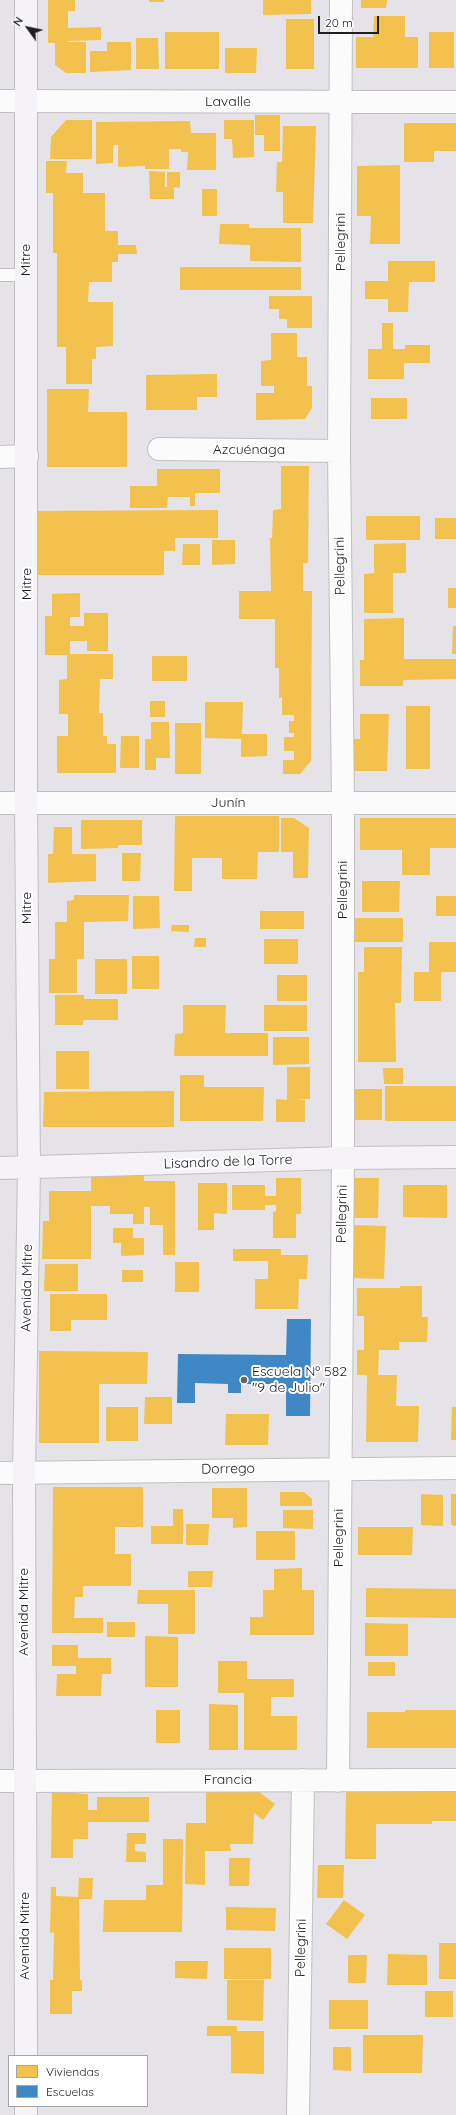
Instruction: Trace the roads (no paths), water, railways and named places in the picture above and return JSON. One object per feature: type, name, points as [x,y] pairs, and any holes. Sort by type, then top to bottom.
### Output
[{"type":"street","name":"Mitre","points":[[26,0],[26,802],[29,1168]]},
{"type":"street","name":"Pellegrini","points":[[338,1780],[339,1468],[343,1158],[343,803],[339,451],[341,0]]},
{"type":"street","name":"Lavalle","points":[[0,101],[341,103],[456,102]]},
{"type":"street","name":"Azcuénaga","points":[[159,449],[339,451]]},
{"type":"street","points":[[0,457],[27,456]]},
{"type":"street","name":"Junín","points":[[0,803],[456,803]]},
{"type":"street","name":"Lisandro de la Torre","points":[[0,1168],[343,1158],[456,1157]]},
{"type":"street","name":"Avenida Mitre","points":[[26,2055],[24,1472],[29,1168]]},
{"type":"street","name":"Dorrego","points":[[0,1473],[339,1468],[456,1468]]},
{"type":"street","name":"Pellegrini","points":[[298,2115],[303,1780]]},
{"type":"street","name":"Francia","points":[[0,1781],[456,1780]]},
{"type":"lane","points":[[0,275],[26,275]]},
{"type":"place","name":"Escuela Nº 582 \"9 de Julio\"","points":[[244,1380]]}]
